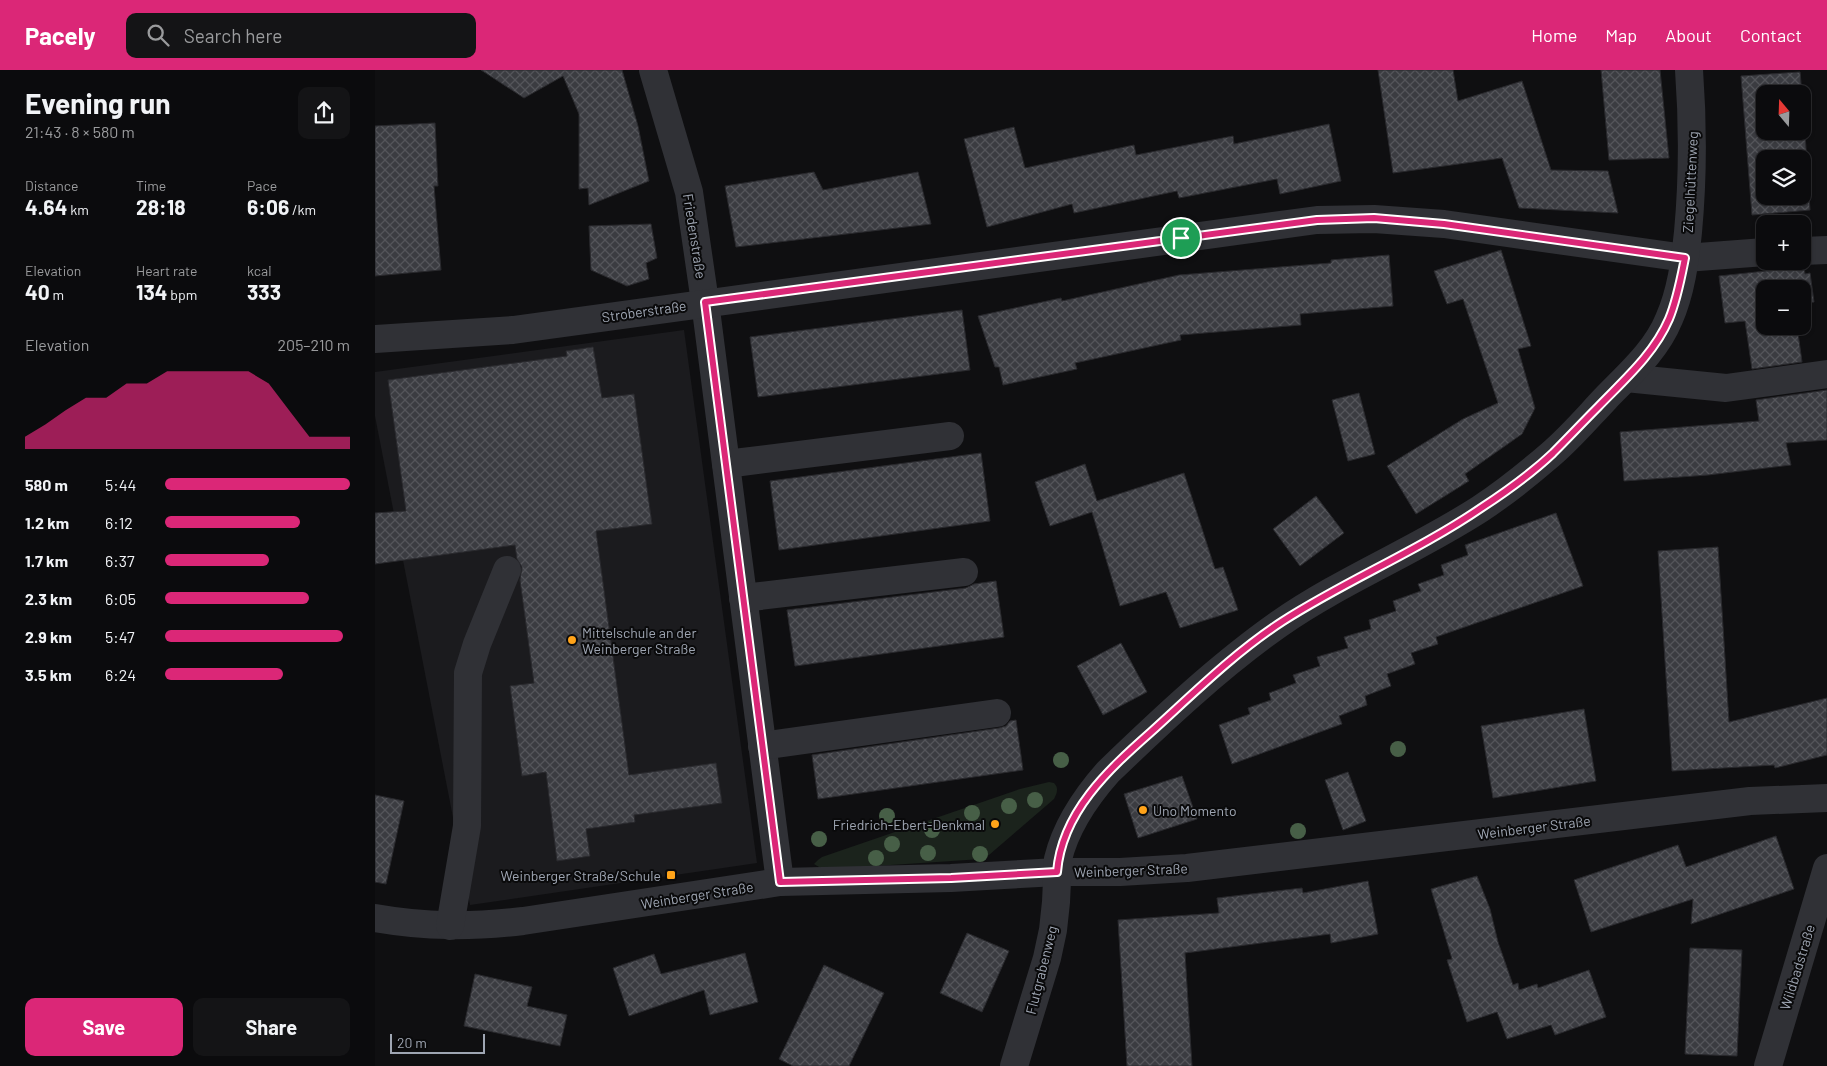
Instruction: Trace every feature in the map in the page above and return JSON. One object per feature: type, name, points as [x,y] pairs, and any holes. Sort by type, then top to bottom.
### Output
[{"type":"street","name":"Friedenstraße","points":[[653,70],[689,192],[780,882]]},
{"type":"street","name":"Ziegelhüttenweg","points":[[1057,872],[1059,854],[1065,837],[1089,793],[1136,745],[1239,653],[1281,623],[1331,592],[1392,560],[1481,508],[1551,454],[1647,355],[1661,336],[1670,318],[1680,285],[1685,258],[1690,213],[1693,145],[1689,70]]},
{"type":"street","name":"Stroberstraße","points":[[375,339],[513,330],[705,302],[1317,220],[1374,218],[1444,224],[1685,258],[1756,253]]},
{"type":"street","points":[[1811,250],[1827,250]]},
{"type":"street","points":[[1626,378],[1726,388],[1827,374]]},
{"type":"street","points":[[726,464],[951,436]]},
{"type":"street","points":[[450,926],[467,826],[468,673],[477,644],[507,570]]},
{"type":"street","points":[[743,598],[964,572]]},
{"type":"street","points":[[762,746],[997,713]]},
{"type":"street","name":"Weinberger Straße","points":[[375,918],[450,926],[481,926],[780,882],[951,878],[1057,872],[1120,872],[1187,868],[1750,801],[1827,798]]},
{"type":"street","name":"Wildbadstraße","points":[[1768,1066],[1827,868]]},
{"type":"street","name":"Flutgrabenweg","points":[[1014,1066],[1047,958],[1056,902],[1057,872]]},
{"type":"shaded area","name":"Mittelschule an der Weinberger Straße","points":[[684,330],[757,863],[470,905],[375,416],[375,372]]},
{"type":"shaded area","points":[[1049,782],[1054,783],[1057,787],[1054,799],[982,859],[830,869],[814,864],[822,857],[1020,789]]},
{"type":"building","points":[[481,70],[622,70],[638,126],[649,181],[589,205],[588,188],[579,189],[579,114],[563,76],[524,98]]},
{"type":"building","points":[[1378,70],[1453,70],[1458,101],[1522,81],[1551,170],[1608,171],[1618,213],[1519,208],[1502,158],[1393,173]]},
{"type":"building","points":[[1601,70],[1660,70],[1669,158],[1609,160]]},
{"type":"building","points":[[1800,72],[1801,85],[1756,85],[1756,140],[1805,140],[1806,150],[1756,150],[1756,205],[1810,205],[1810,210],[1752,215],[1741,76]]},
{"type":"building","points":[[435,123],[438,186],[434,186],[441,270],[375,276],[375,126]]},
{"type":"building","points":[[1329,124],[1341,181],[1280,194],[1277,179],[1179,198],[1177,191],[1074,213],[1072,204],[987,227],[964,139],[1014,127],[1025,168],[1134,145],[1136,155],[1233,136],[1234,144]]},
{"type":"building","points":[[814,172],[823,190],[918,172],[931,224],[736,247],[725,186]]},
{"type":"building","points":[[651,224],[657,258],[646,263],[649,279],[627,286],[591,270],[589,226]]},
{"type":"building","points":[[1501,250],[1531,346],[1518,349],[1535,408],[1522,434],[1465,474],[1469,481],[1416,514],[1387,466],[1463,419],[1498,403],[1463,299],[1447,304],[1434,271]]},
{"type":"building","points":[[1389,255],[1393,306],[1300,314],[1301,325],[1180,335],[1181,340],[1075,363],[1077,369],[1003,385],[999,367],[995,367],[978,316],[1061,298],[1062,301],[1179,275],[1331,263],[1331,260]]},
{"type":"building","points":[[1776,270],[1804,270],[1805,274],[1810,273],[1811,280],[1756,280],[1756,335],[1798,335],[1802,362],[1752,369],[1745,321],[1725,323],[1719,276]]},
{"type":"building","points":[[1811,280],[1814,302],[1811,302]]},
{"type":"building","points":[[962,310],[970,370],[758,397],[750,337]]},
{"type":"building","points":[[593,347],[602,398],[634,394],[652,524],[596,531],[629,775],[716,763],[722,803],[634,815],[635,822],[586,829],[590,856],[557,861],[546,772],[522,776],[510,686],[534,683],[520,580],[522,567],[517,559],[515,545],[375,564],[375,513],[406,511],[388,380],[567,356],[566,351]]},
{"type":"building","points":[[1827,390],[1827,440],[1786,443],[1791,465],[1708,475],[1624,481],[1620,432],[1759,421],[1756,400]]},
{"type":"building","points":[[1359,393],[1375,454],[1348,461],[1332,400]]},
{"type":"building","points":[[981,453],[990,521],[779,550],[770,481]]},
{"type":"building","points":[[1085,464],[1097,501],[1184,473],[1215,569],[1223,567],[1238,610],[1180,628],[1166,592],[1120,606],[1092,512],[1050,526],[1035,482]]},
{"type":"building","points":[[1316,496],[1344,533],[1300,566],[1273,529]]},
{"type":"building","points":[[1556,513],[1583,586],[1436,637],[1438,644],[1411,653],[1415,664],[1387,674],[1391,686],[1365,696],[1367,705],[1339,716],[1342,724],[1232,764],[1219,725],[1250,714],[1248,708],[1271,700],[1269,693],[1296,683],[1293,675],[1320,666],[1317,657],[1348,648],[1344,637],[1371,629],[1369,620],[1396,611],[1393,601],[1421,591],[1418,584],[1444,575],[1441,565],[1468,555],[1465,545]]},
{"type":"building","points":[[1718,547],[1729,722],[1827,698],[1827,755],[1775,768],[1774,765],[1672,771],[1658,551]]},
{"type":"building","points":[[996,581],[1004,637],[795,666],[787,610],[966,588],[974,584]]},
{"type":"building","points":[[1121,643],[1147,692],[1103,715],[1077,666]]},
{"type":"building","points":[[1584,709],[1596,781],[1493,798],[1481,726]]},
{"type":"building","points":[[1016,720],[1023,770],[818,799],[812,755],[999,728],[1006,726],[1010,721]]},
{"type":"building","points":[[1348,772],[1366,821],[1343,830],[1325,780]]},
{"type":"building","points":[[1182,776],[1197,819],[1138,838],[1124,794]]},
{"type":"building","points":[[375,795],[404,801],[386,884],[375,882]]},
{"type":"building","points":[[1776,836],[1794,889],[1691,924],[1693,899],[1591,932],[1574,880],[1678,845],[1686,867]]},
{"type":"building","points":[[1477,876],[1490,909],[1498,942],[1513,985],[1518,983],[1519,990],[1537,984],[1538,988],[1589,970],[1606,1017],[1555,1035],[1551,1025],[1507,1039],[1497,1012],[1467,1022],[1447,960],[1452,959],[1431,889]]},
{"type":"building","points":[[1368,881],[1378,934],[1331,943],[1330,934],[1185,953],[1192,1066],[1127,1066],[1118,920],[1219,913],[1217,898],[1302,888],[1303,893]]},
{"type":"building","points":[[967,933],[1009,951],[982,1012],[940,993]]},
{"type":"building","points":[[1690,948],[1742,950],[1737,1056],[1685,1054]]},
{"type":"building","points":[[745,953],[758,1002],[710,1015],[704,990],[629,1016],[613,968],[654,954],[661,974]]},
{"type":"building","points":[[824,965],[884,993],[849,1066],[793,1066],[779,1059]]},
{"type":"building","points":[[475,974],[532,987],[527,1006],[567,1015],[560,1046],[464,1026]]},
{"type":"place","name":"Mittelschule an der Weinberger Straße","points":[[572,640]]},
{"type":"place","name":"Uno Momento","points":[[1143,810]]},
{"type":"place","name":"Friedrich-Ebert-Denkmal","points":[[995,824]]},
{"type":"place","name":"Weinberger Straße/Schule","points":[[671,875]]},
{"type":"route","points":[[1374,218],[1444,224],[1685,258],[1680,285],[1670,318],[1661,336],[1647,355],[1551,454],[1481,508],[1392,560],[1331,592],[1281,623],[1239,653],[1136,745],[1089,793],[1065,837],[1058,859],[1057,872],[951,878],[780,882],[705,302],[1181,238],[1317,220],[1374,218]]}]
